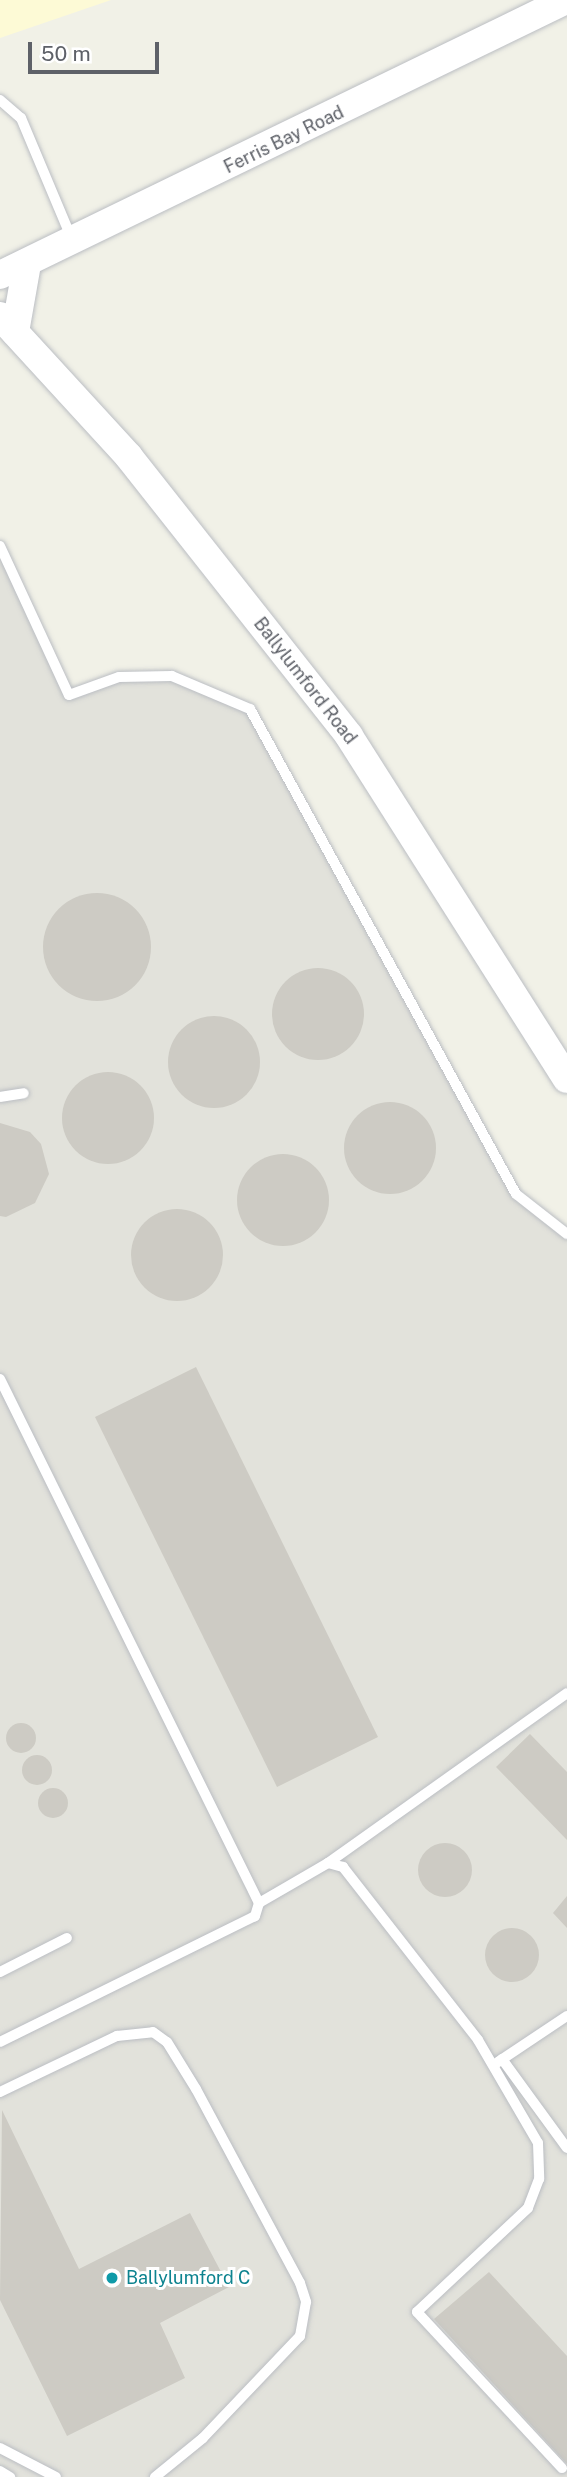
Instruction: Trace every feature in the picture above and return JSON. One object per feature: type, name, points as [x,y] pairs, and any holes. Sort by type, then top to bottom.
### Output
[{"type":"main road","name":"Ferris Bay Road","points":[[0,275],[74,244],[566,0]]},
{"type":"main road","points":[[8,324],[27,264]]},
{"type":"main road","name":"Ballylumford Road","points":[[8,324],[129,457],[349,736],[567,1079]]},
{"type":"lane","points":[[0,100],[21,118],[74,244]]},
{"type":"lane","points":[[0,546],[69,695],[119,677],[172,676],[250,709],[516,1194],[567,1234]]},
{"type":"lane","points":[[0,1097],[24,1093]]},
{"type":"lane","points":[[0,1379],[259,1903]]},
{"type":"lane","points":[[0,2042],[255,1916],[259,1903],[328,1863],[567,1693]]},
{"type":"lane","points":[[328,1863],[343,1867],[478,2040],[538,2143],[536,2195],[417,2312],[562,2468]]},
{"type":"lane","points":[[0,1972],[67,1938]]},
{"type":"lane","points":[[491,2066],[567,2016]]},
{"type":"lane","points":[[0,2092],[117,2036],[153,2032],[167,2042],[196,2089],[299,2283],[306,2302],[300,2336],[203,2438],[155,2477]]},
{"type":"lane","points":[[502,2059],[567,2148]]},
{"type":"lane","points":[[0,2448],[56,2477]]},
{"type":"lane","points":[[0,2471],[10,2477]]},
{"type":"shaded area","points":[[0,546],[69,694],[119,677],[172,676],[250,709],[516,1194],[567,1234],[567,2477],[0,2477]]},
{"type":"sand","points":[[0,0],[111,0],[0,38]]},
{"type":"building","points":[[97,893],[118,897],[136,908],[147,926],[151,947],[147,968],[136,986],[118,997],[97,1001],[76,997],[58,986],[47,968],[43,947],[47,926],[58,908],[76,897]]},
{"type":"building","points":[[309,968],[327,968],[344,975],[357,988],[364,1005],[364,1023],[357,1040],[344,1053],[327,1060],[309,1060],[292,1053],[279,1040],[272,1023],[272,1005],[279,988],[292,975]]},
{"type":"building","points":[[205,1016],[223,1016],[240,1023],[253,1036],[260,1053],[260,1071],[253,1088],[240,1101],[223,1108],[205,1108],[188,1101],[175,1088],[168,1071],[168,1053],[175,1036],[188,1023]]},
{"type":"building","points":[[99,1072],[117,1072],[134,1079],[147,1092],[154,1109],[154,1127],[147,1144],[134,1157],[117,1164],[99,1164],[82,1157],[69,1144],[62,1127],[62,1109],[69,1092],[82,1079]]},
{"type":"building","points":[[381,1102],[399,1102],[416,1109],[429,1122],[436,1139],[436,1157],[429,1174],[416,1187],[399,1194],[381,1194],[364,1187],[351,1174],[344,1157],[344,1139],[351,1122],[364,1109]]},
{"type":"building","points":[[0,1123],[30,1132],[41,1144],[49,1174],[35,1203],[6,1217],[0,1216]]},
{"type":"building","points":[[274,1154],[292,1154],[309,1161],[322,1174],[329,1191],[329,1209],[322,1226],[309,1239],[292,1246],[274,1246],[257,1239],[244,1226],[237,1209],[237,1191],[244,1174],[257,1161]]},
{"type":"building","points":[[168,1209],[186,1209],[203,1216],[216,1229],[223,1246],[223,1264],[216,1281],[203,1294],[186,1301],[168,1301],[151,1294],[138,1281],[131,1264],[131,1246],[138,1229],[151,1216]]},
{"type":"building","points":[[196,1367],[378,1737],[277,1787],[95,1417]]},
{"type":"building","points":[[21,1723],[27,1724],[35,1732],[35,1744],[27,1752],[21,1753],[15,1752],[7,1744],[6,1738],[7,1732],[15,1724]]},
{"type":"building","points":[[530,1734],[567,1772],[567,1840],[496,1767]]},
{"type":"building","points":[[37,1755],[43,1756],[51,1764],[51,1776],[43,1784],[37,1785],[31,1784],[23,1776],[22,1770],[23,1764],[31,1756]]},
{"type":"building","points":[[53,1788],[59,1789],[67,1797],[67,1809],[59,1817],[53,1818],[47,1817],[39,1809],[38,1803],[39,1797],[47,1789]]},
{"type":"building","points":[[445,1843],[464,1851],[472,1870],[464,1889],[445,1897],[426,1889],[418,1870],[426,1851]]},
{"type":"building","points":[[567,1896],[567,1928],[553,1913]]},
{"type":"building","points":[[512,1928],[531,1936],[539,1955],[531,1974],[512,1982],[493,1974],[485,1955],[493,1936]]},
{"type":"building","name":"Ballylumford C","points":[[2,2110],[79,2269],[190,2213],[229,2287],[160,2323],[185,2378],[67,2436],[0,2300]]},
{"type":"building","points":[[489,2272],[567,2356],[567,2464],[434,2319]]},
{"type":"place","name":"Ballylumford C","points":[[112,2278]]}]
